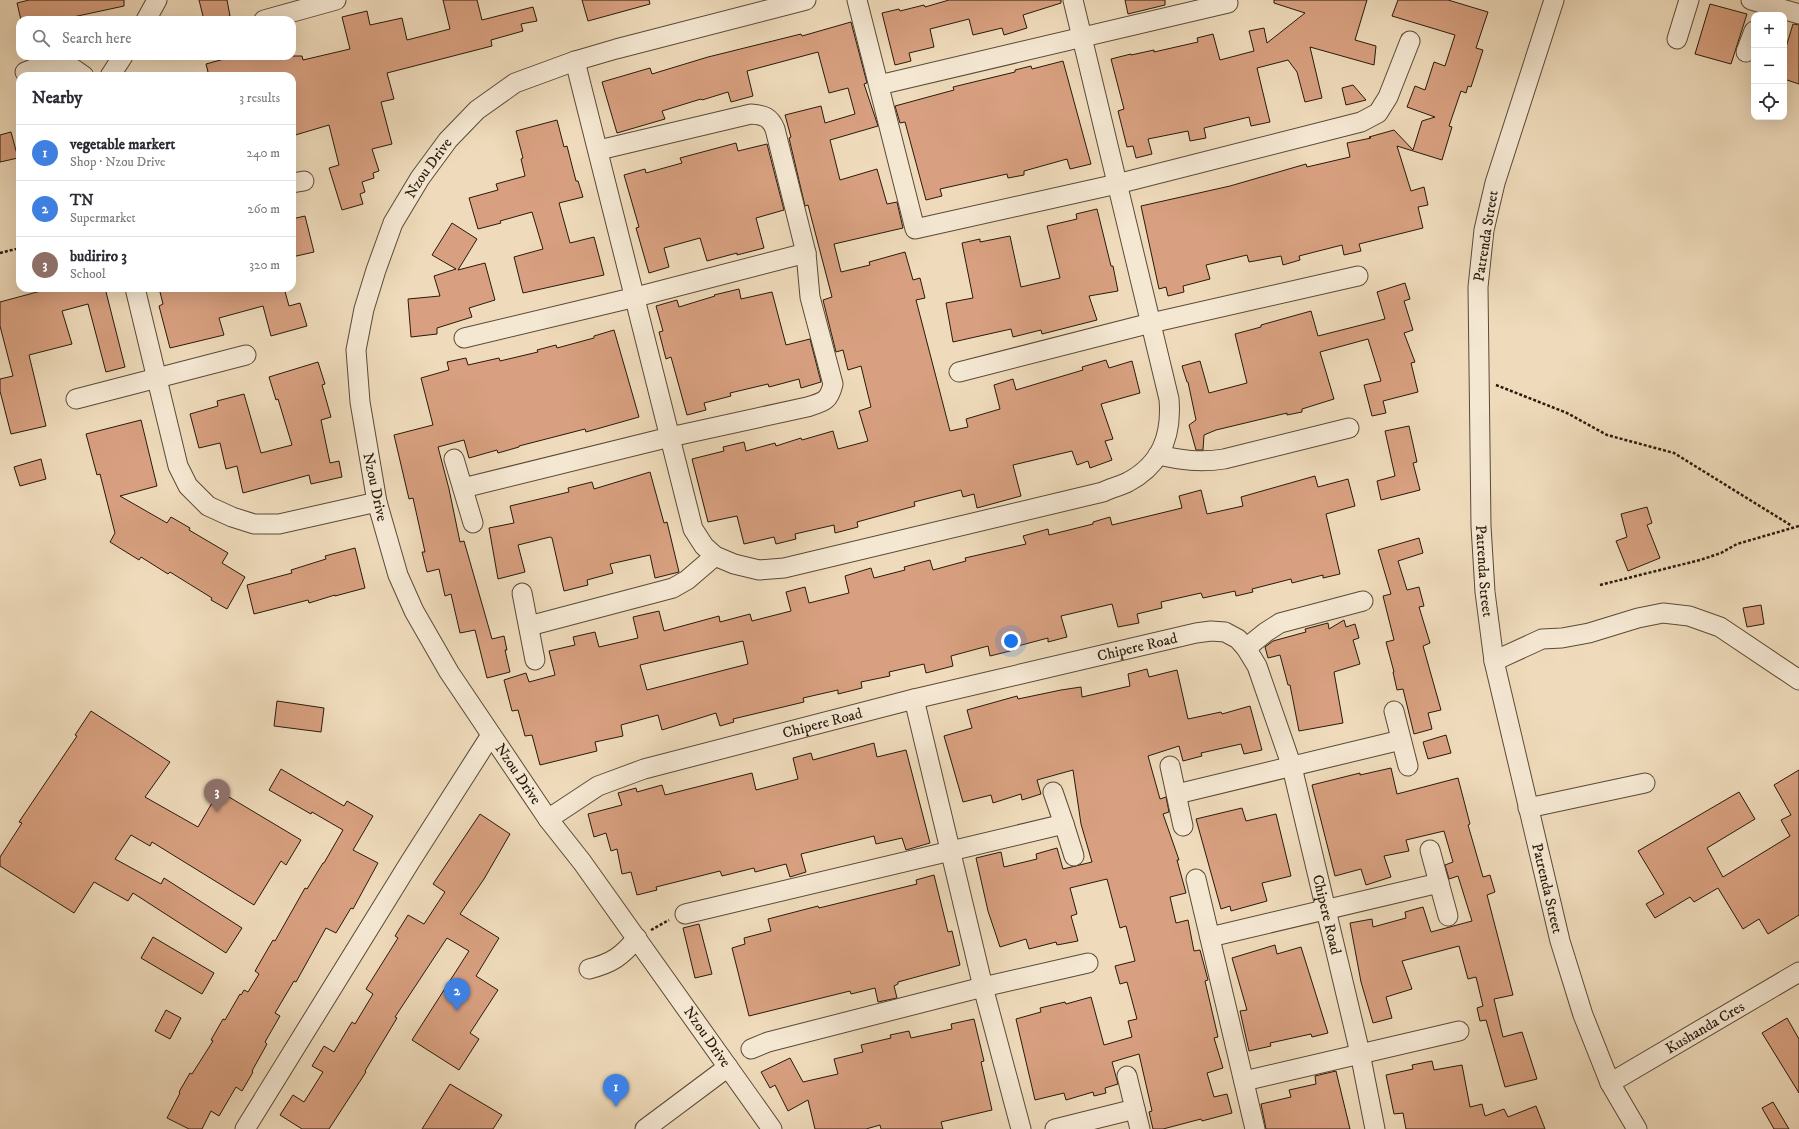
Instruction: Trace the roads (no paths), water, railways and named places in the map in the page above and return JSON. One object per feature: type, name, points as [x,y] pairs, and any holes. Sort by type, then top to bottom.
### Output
[{"type":"street","points":[[148,16],[157,0]]},
{"type":"street","points":[[278,16],[336,0]]},
{"type":"street","name":"Nzou Drive","points":[[772,1129],[637,938],[548,819],[449,672],[414,610],[398,576],[377,502],[360,402],[356,350],[364,309],[393,223],[420,178],[448,140],[477,110],[515,83],[575,61],[616,48],[806,0]]},
{"type":"street","points":[[857,0],[915,229],[1117,184],[1361,122],[1378,113],[1388,97],[1410,41]]},
{"type":"street","points":[[575,61],[599,150],[694,529],[704,546],[715,556],[734,564],[759,570],[784,568],[1103,492],[1129,481],[1150,466],[1158,455],[1166,439],[1171,418],[1169,399],[1073,0]]},
{"type":"street","name":"Patrenda Street","points":[[1554,0],[1495,183],[1484,230],[1478,287],[1481,533],[1484,592],[1494,661],[1560,941],[1583,1015],[1610,1083],[1637,1129]]},
{"type":"street","points":[[1677,39],[1690,0]]},
{"type":"street","points":[[879,85],[1082,36],[1228,3]]},
{"type":"street","points":[[1760,5],[1799,14]]},
{"type":"street","points":[[1746,52],[1751,39]]},
{"type":"street","points":[[113,72],[120,60]]},
{"type":"street","points":[[25,72],[48,63],[74,69],[78,72]]},
{"type":"street","points":[[463,488],[670,437],[807,407],[822,403],[830,395],[833,384],[810,297],[807,282],[806,254],[776,129],[772,120],[763,115],[751,114],[599,150]]},
{"type":"street","points":[[464,338],[636,297],[806,254]]},
{"type":"street","points":[[959,372],[1151,323],[1358,276]]},
{"type":"street","points":[[136,292],[178,466],[188,486],[208,506],[232,517],[254,524],[272,524],[377,502]]},
{"type":"street","points":[[76,399],[246,356]]},
{"type":"street","points":[[1158,455],[1187,461],[1203,462],[1224,459],[1349,428]]},
{"type":"street","points":[[454,459],[473,523]]},
{"type":"street","points":[[528,626],[673,588],[687,580],[715,556]]},
{"type":"street","points":[[522,593],[535,660]]},
{"type":"street","points":[[1246,648],[1280,623],[1363,601]]},
{"type":"street","points":[[1494,661],[1542,639],[1562,638],[1589,633],[1638,618],[1663,613],[1689,616],[1720,627],[1799,680]]},
{"type":"street","name":"Chipere Road","points":[[548,819],[598,786],[644,769],[914,699],[1210,631],[1225,632],[1238,639],[1246,648],[1257,666],[1292,767],[1360,1053],[1375,1129]]},
{"type":"street","points":[[914,699],[983,988],[1021,1129]]},
{"type":"street","points":[[1394,711],[1408,766]]},
{"type":"street","points":[[245,1129],[410,862],[491,735]]},
{"type":"street","points":[[1177,794],[1401,740]]},
{"type":"street","points":[[1170,766],[1183,826]]},
{"type":"street","points":[[1528,808],[1645,783]]},
{"type":"street","points":[[1053,792],[1074,856]]},
{"type":"street","points":[[685,914],[1064,824]]},
{"type":"street","points":[[1430,850],[1448,916]]},
{"type":"street","points":[[1196,879],[1255,1129]]},
{"type":"street","points":[[1210,937],[1439,882]]},
{"type":"street","points":[[589,968],[603,965],[614,960],[624,953],[637,938]]},
{"type":"street","points":[[751,1049],[768,1042],[1088,963]]},
{"type":"street","name":"Kushanda Cres","points":[[1610,1083],[1799,972]]},
{"type":"street","points":[[1244,1081],[1458,1031]]},
{"type":"street","points":[[645,1129],[728,1067]]},
{"type":"street","points":[[1126,1076],[1140,1129]]},
{"type":"street","points":[[1055,1129],[1134,1109]]},
{"type":"place","name":"budiriro 3","points":[[217,812]]},
{"type":"place","name":"TN","points":[[457,1011]]},
{"type":"place","name":"vegetable markert","points":[[616,1107]]}]
